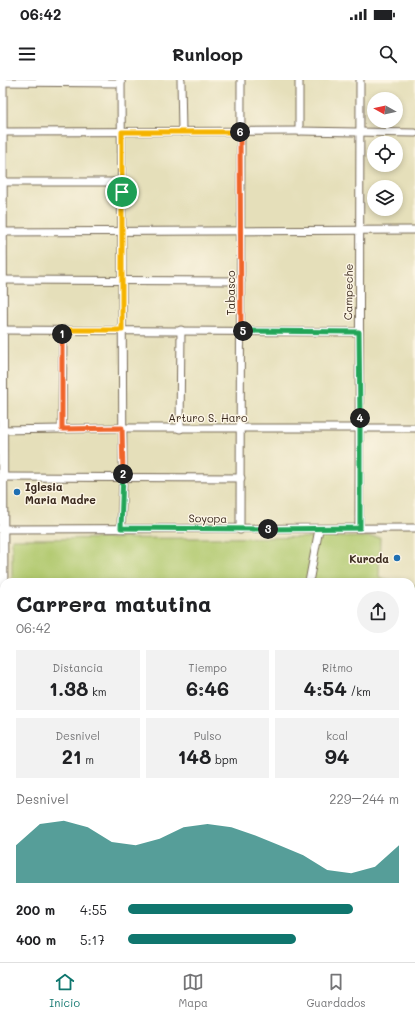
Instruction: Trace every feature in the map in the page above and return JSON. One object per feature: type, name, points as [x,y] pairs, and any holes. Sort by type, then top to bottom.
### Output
[{"type":"street","points":[[181,80],[182,132]]},
{"type":"street","name":"Tabasco","points":[[240,530],[241,80]]},
{"type":"street","points":[[299,80],[299,131]]},
{"type":"street","name":"Campeche","points":[[360,80],[360,528]]},
{"type":"street","points":[[2,578],[1,81],[121,81],[123,478],[121,528]]},
{"type":"street","points":[[2,132],[299,131],[415,133]]},
{"type":"street","points":[[1,182],[122,182]]},
{"type":"street","points":[[2,232],[415,230]]},
{"type":"street","points":[[1,280],[241,281]]},
{"type":"street","points":[[2,330],[359,332]]},
{"type":"street","points":[[62,330],[62,429]]},
{"type":"street","points":[[180,429],[181,330]]},
{"type":"street","name":"Arturo S. Haro","points":[[1,430],[122,428],[415,428]]},
{"type":"street","points":[[1,477],[241,478]]},
{"type":"street","name":"Soyopa","points":[[1,529],[121,528],[240,530],[415,528]]},
{"type":"street","points":[[311,578],[319,529]]},
{"type":"green space","points":[[380,537],[379,578],[12,578],[12,539]]},
{"type":"place","name":"Iglesia Maria Madre","points":[[17,492]]},
{"type":"place","name":"Kuroda","points":[[397,558]]},
{"type":"route","points":[[122,132],[240,132],[241,331],[359,332],[360,528],[240,530],[121,528],[123,478],[122,428],[62,429],[62,330],[122,330],[122,192],[122,132]]}]
